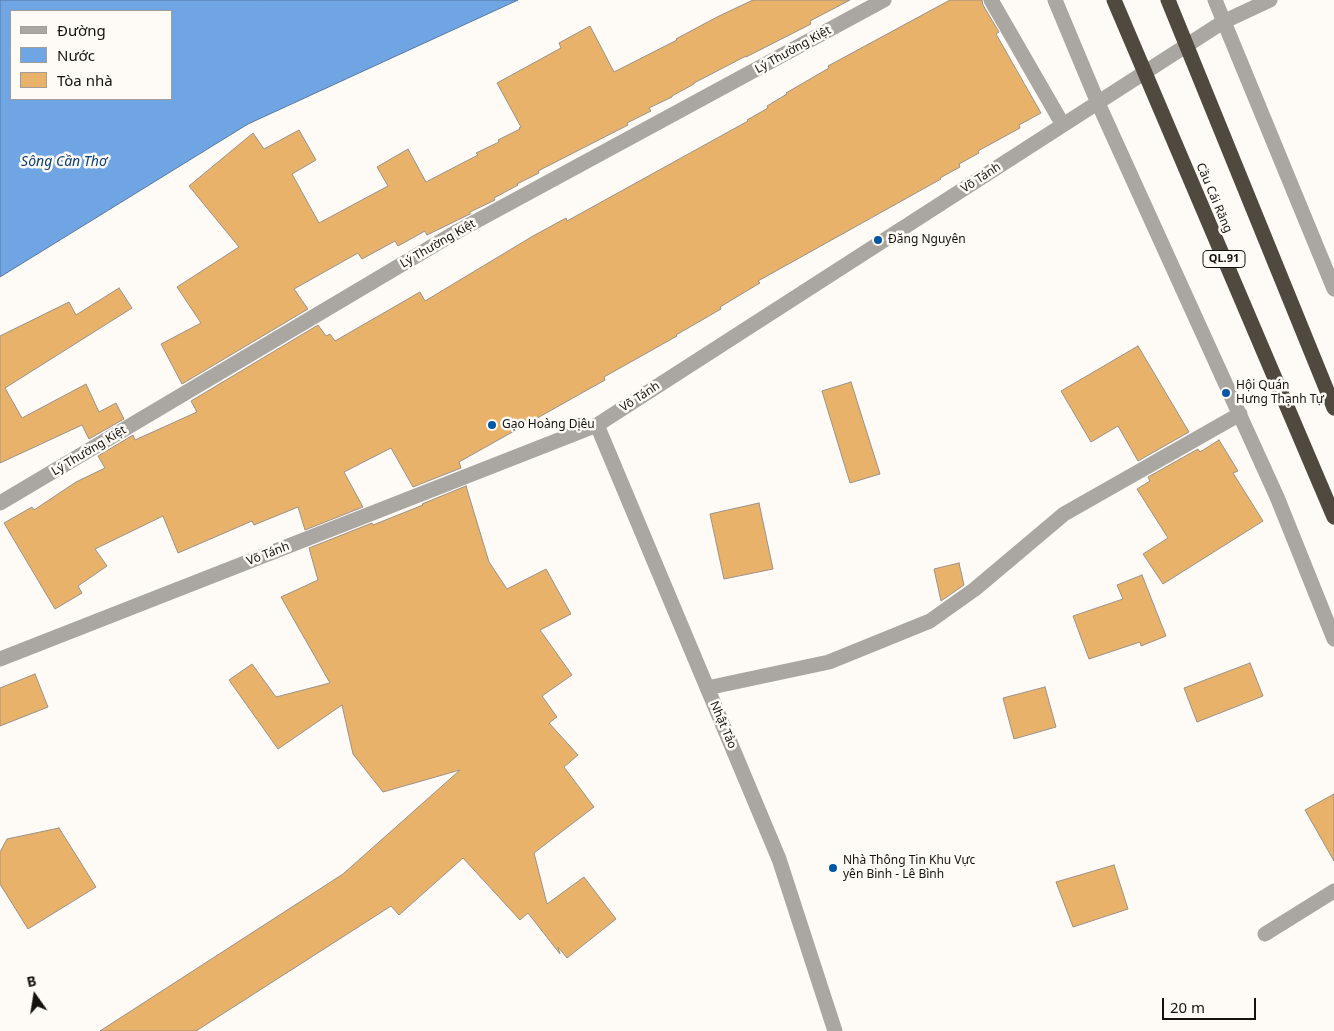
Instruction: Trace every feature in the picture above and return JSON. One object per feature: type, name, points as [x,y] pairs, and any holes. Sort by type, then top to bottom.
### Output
[{"type":"highway","name":"Cầu Cái Răng","points":[[1114,0],[1334,517]]},
{"type":"highway","points":[[1168,0],[1334,408]]},
{"type":"street","name":"Lý Thường Kiệt","points":[[0,504],[458,231],[884,0]]},
{"type":"street","points":[[991,0],[1063,125]]},
{"type":"street","points":[[1054,0],[1098,103],[1278,497],[1334,639]]},
{"type":"street","points":[[1215,0],[1334,289]]},
{"type":"street","name":"Võ Tánh","points":[[0,659],[597,425],[1223,22],[1270,0]]},
{"type":"street","points":[[708,688],[829,662],[930,621],[974,589],[1064,514],[1240,414]]},
{"type":"street","name":"Nhật Tảo","points":[[597,425],[779,859],[835,1031]]},
{"type":"street","points":[[1266,934],[1334,891]]},
{"type":"water","name":"Sông Cần Thơ","points":[[0,0],[518,0],[248,124],[0,277]]},
{"type":"building","points":[[753,0],[850,0],[810,21],[811,24],[746,56],[649,108],[651,111],[627,123],[628,125],[538,171],[539,173],[517,184],[494,198],[495,200],[470,212],[470,214],[427,235],[425,231],[398,246],[395,241],[362,259],[358,253],[294,289],[308,309],[182,384],[161,344],[201,323],[177,287],[239,247],[189,186],[253,133],[264,149],[299,130],[316,160],[292,174],[319,223],[388,186],[377,167],[408,149],[426,182],[478,155],[476,153],[520,129],[521,127],[497,83],[561,48],[559,43],[590,26],[614,72]]},
{"type":"building","points":[[950,0],[982,0],[999,32],[996,34],[1041,113],[1019,125],[1020,128],[978,151],[979,153],[959,164],[960,167],[941,179],[758,281],[760,283],[720,307],[721,309],[604,377],[605,380],[459,462],[461,468],[413,487],[391,448],[344,472],[363,507],[305,530],[298,507],[254,525],[252,521],[178,553],[163,516],[95,549],[107,566],[78,586],[82,593],[55,609],[4,523],[32,507],[34,510],[76,482],[105,468],[98,456],[133,435],[135,440],[197,412],[191,401],[318,325],[326,336],[330,334],[335,341],[420,292],[425,301],[533,236],[566,218],[567,221],[748,121],[786,93],[829,68],[828,66]]},
{"type":"building","points":[[119,288],[132,308],[5,388],[22,418],[86,384],[99,412],[116,403],[124,419],[89,439],[82,425],[0,463],[0,336],[69,302],[76,315]]},
{"type":"building","points":[[1138,346],[1189,432],[1138,461],[1118,426],[1091,442],[1061,391]]},
{"type":"building","points":[[851,382],[880,474],[850,483],[822,391]]},
{"type":"building","points":[[1219,440],[1238,471],[1233,473],[1263,521],[1163,584],[1143,554],[1168,538],[1137,489],[1150,481],[1148,477],[1198,449],[1200,452]]},
{"type":"building","points":[[466,486],[489,562],[507,589],[546,569],[571,614],[540,630],[572,675],[542,696],[557,717],[549,723],[578,755],[564,767],[594,807],[534,853],[547,904],[584,877],[616,919],[567,958],[558,947],[560,954],[528,913],[520,920],[463,858],[399,915],[391,906],[196,1031],[100,1031],[343,874],[460,770],[383,792],[353,754],[342,705],[278,749],[229,680],[252,664],[276,697],[330,683],[281,597],[318,580],[309,548],[372,523],[373,525]]},
{"type":"building","points":[[759,503],[773,569],[724,579],[710,514]]},
{"type":"building","points":[[959,563],[964,585],[941,601],[934,569]]},
{"type":"building","points":[[1142,575],[1166,636],[1141,646],[1140,642],[1089,659],[1073,616],[1123,599],[1117,585]]},
{"type":"building","points":[[1250,663],[1263,696],[1197,722],[1184,688]]},
{"type":"building","points":[[35,674],[48,707],[0,726],[0,688]]},
{"type":"building","points":[[1045,687],[1056,727],[1014,739],[1003,698]]},
{"type":"building","points":[[1334,794],[1334,861],[1305,810]]},
{"type":"building","points":[[59,828],[96,887],[28,929],[0,884],[0,852],[7,839]]},
{"type":"building","points":[[1114,865],[1128,909],[1073,927],[1056,882]]},
{"type":"place","name":"Đăng Nguyên","points":[[878,240]]},
{"type":"place","name":"Hội Quán Hưng Thạnh Tự","points":[[1226,393]]},
{"type":"place","name":"Gạo Hoàng Dịêu","points":[[492,425]]},
{"type":"place","name":"Nhà Thông Tin Khu Vực yên Binh - Lê Bình","points":[[833,868]]}]
